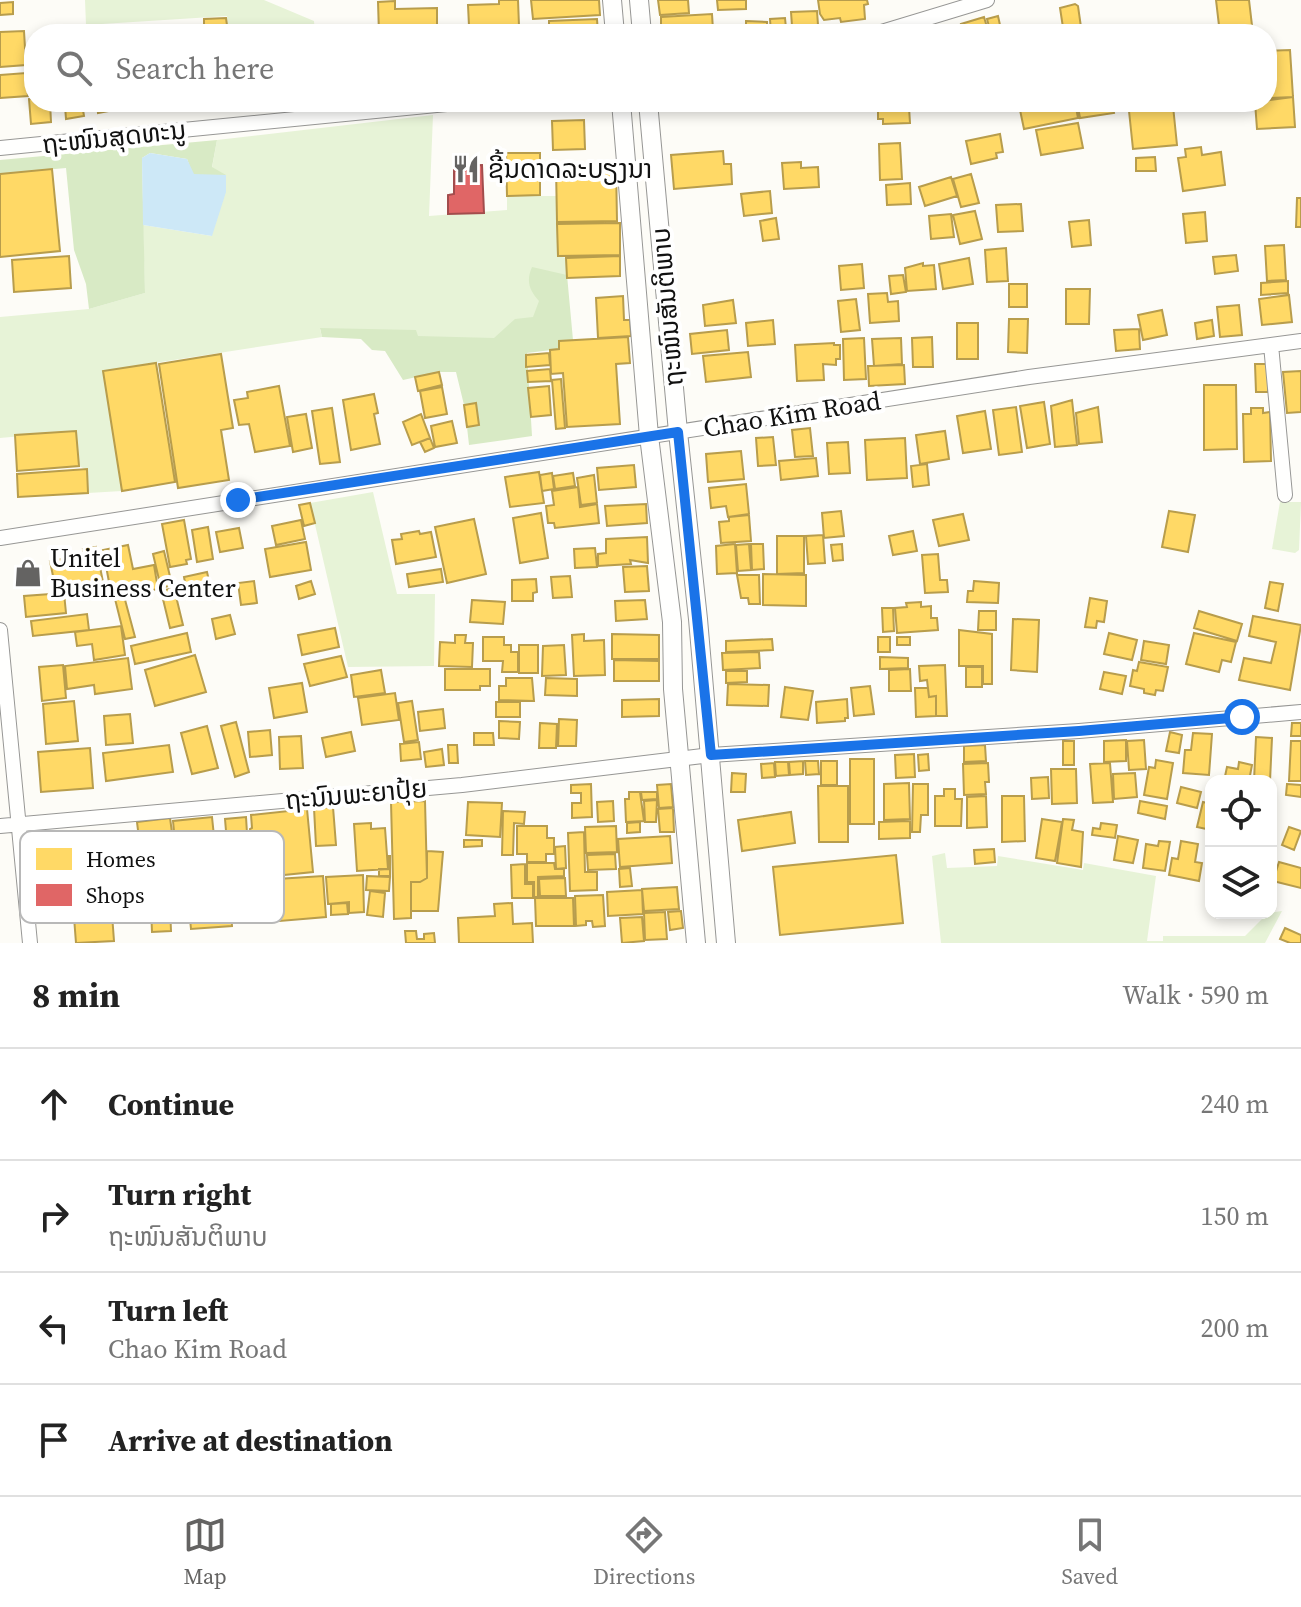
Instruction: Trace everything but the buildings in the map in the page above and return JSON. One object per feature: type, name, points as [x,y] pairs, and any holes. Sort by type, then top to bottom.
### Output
[{"type":"street","points":[[612,0],[614,24]]},
{"type":"street","points":[[639,0],[641,24]]},
{"type":"street","points":[[908,24],[987,0]]},
{"type":"street","name":"ຖະໜົນສຸດທະນູ","points":[[0,148],[365,112]]},
{"type":"street","name":"ຖະໜົນສັນຕິພາບ","points":[[622,112],[649,436],[672,622],[673,689],[696,943]]},
{"type":"street","name":"ຖະໜົນສັນຕິພາບ","points":[[649,112],[711,755],[726,943]]},
{"type":"street","name":"Chao Kim Road","points":[[0,538],[1029,377],[1301,341]]},
{"type":"street","points":[[1271,345],[1285,495]]},
{"type":"street","points":[[0,630],[20,844]]},
{"type":"street","name":"ຖະນົນພະຍາປຸ້ຍ","points":[[0,826],[462,785],[711,755],[1079,731],[1301,712]]},
{"type":"street","points":[[28,923],[30,943]]},
{"type":"green space","points":[[85,0],[264,0],[314,21],[314,24],[227,24],[227,16],[86,24]]},
{"type":"green space","points":[[433,115],[429,216],[507,210],[507,196],[556,196],[558,256],[566,258],[567,278],[559,349],[527,352],[320,329],[322,337],[103,371],[122,491],[88,493],[87,470],[79,466],[76,431],[0,438],[0,317],[89,309],[145,293],[143,225],[212,236],[212,168],[217,140]]},
{"type":"green space","points":[[217,140],[212,167],[226,175],[193,175],[187,159],[150,153],[142,158],[145,293],[89,309],[86,284],[74,250],[66,168],[0,174],[0,160]]},
{"type":"green space","points":[[532,267],[567,275],[573,340],[559,349],[527,353],[532,436],[469,445],[467,427],[479,425],[476,404],[464,405],[456,372],[439,372],[403,380],[385,351],[372,350],[361,339],[322,337],[320,328],[416,330],[418,336],[494,338],[515,319],[533,317],[539,301],[530,285]]},
{"type":"green space","points":[[373,492],[397,594],[435,594],[434,666],[348,667],[310,503]]},
{"type":"green space","points":[[1280,502],[1301,502],[1299,550],[1295,553],[1272,549]]},
{"type":"green space","points":[[945,853],[947,868],[997,866],[998,856],[1083,870],[1084,863],[1156,876],[1147,941],[1163,941],[1163,936],[1245,936],[1262,919],[1277,919],[1277,912],[1282,911],[1265,943],[941,943],[932,856]]},
{"type":"water","points":[[150,153],[187,159],[194,174],[226,175],[226,192],[212,236],[143,225],[142,158]]},
{"type":"place","name":"ຊີ້ນດາດລະບຽງນາ","points":[[466,169]]},
{"type":"place","name":"Unitel Business Center","points":[[28,573]]},
{"type":"route","points":[[238,500],[678,432],[711,755],[1242,717]]}]
